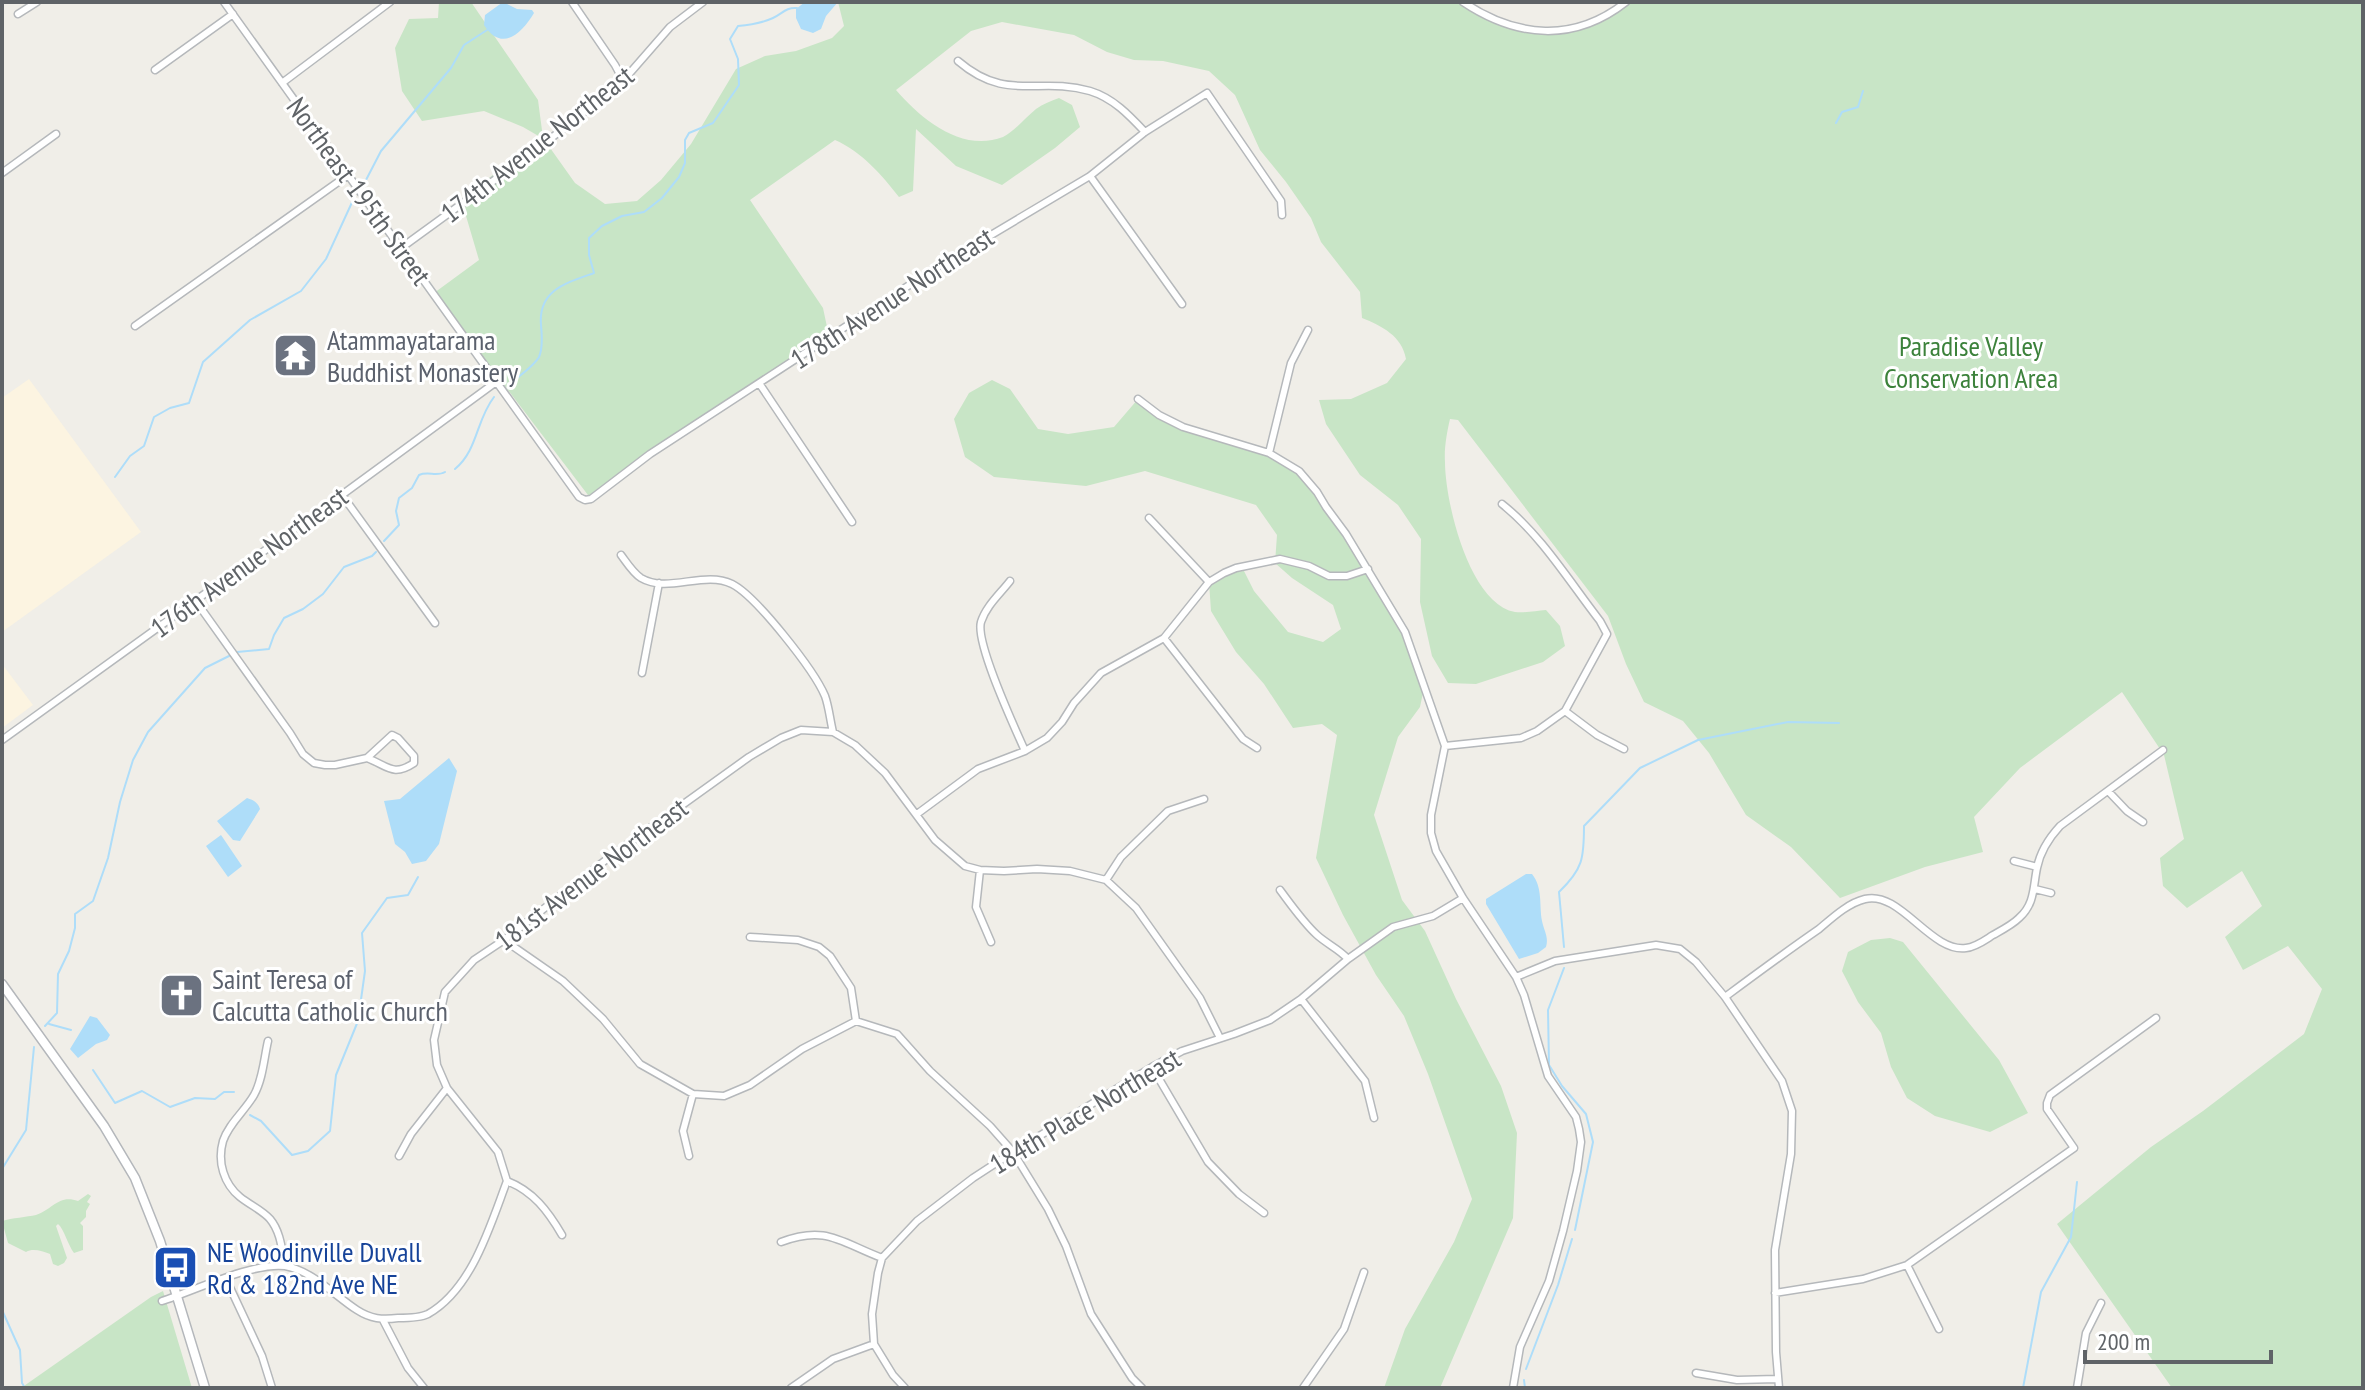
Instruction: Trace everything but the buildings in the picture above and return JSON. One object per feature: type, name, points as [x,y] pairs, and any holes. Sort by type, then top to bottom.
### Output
[{"type":"main road","points":[[2,984],[123,1155],[149,1210],[205,1388]]},
{"type":"street","points":[[18,14],[37,2]]},
{"type":"street","name":"Northeast 195th Street","points":[[224,2],[579,497]]},
{"type":"street","points":[[282,83],[390,2]]},
{"type":"street","points":[[572,2],[623,80]]},
{"type":"street","name":"174th Avenue Northeast","points":[[401,248],[540,147],[623,80],[675,22],[703,2]]},
{"type":"street","points":[[1463,2],[1481,14],[1519,28],[1561,32],[1588,25],[1626,2]]},
{"type":"street","points":[[155,70],[233,14]]},
{"type":"street","points":[[958,61],[978,76],[1011,87],[1068,87],[1092,92],[1125,111],[1145,132]]},
{"type":"street","name":"178th Avenue Northeast","points":[[579,497],[591,499],[650,454],[934,269],[1090,176],[1145,132],[1207,93],[1281,201],[1282,215]]},
{"type":"street","points":[[2,173],[56,134]]},
{"type":"street","points":[[135,326],[348,175]]},
{"type":"street","points":[[1090,176],[1182,304]]},
{"type":"street","points":[[1269,453],[1291,363],[1308,330]]},
{"type":"street","name":"176th Avenue Northeast","points":[[2,740],[496,382]]},
{"type":"street","points":[[759,383],[852,522]]},
{"type":"street","points":[[1138,399],[1159,415],[1183,427],[1269,453],[1299,471],[1317,492],[1368,569],[1405,632],[1445,746],[1431,815],[1431,833],[1436,851],[1516,977],[1548,1076],[1576,1117],[1581,1142],[1563,1231],[1549,1281],[1520,1347],[1513,1388]]},
{"type":"street","points":[[342,495],[435,623]]},
{"type":"street","points":[[1445,746],[1521,738],[1537,731],[1565,711],[1607,634],[1520,518],[1502,504]]},
{"type":"street","points":[[1149,518],[1209,582]]},
{"type":"street","points":[[621,555],[638,576],[659,583],[716,580],[731,583],[747,596],[787,639],[816,679],[826,698],[833,732],[855,745],[885,773],[935,840],[965,866],[980,870],[1070,871],[1106,880],[1136,908],[1200,998],[1220,1038]]},
{"type":"street","points":[[917,814],[978,769],[1025,751],[1047,738],[1101,673],[1164,638],[1209,582],[1236,568],[1280,559],[1309,566],[1329,576],[1347,576],[1368,569]]},
{"type":"street","points":[[1010,581],[986,610],[979,630],[1025,751]]},
{"type":"street","points":[[642,673],[659,583]]},
{"type":"street","points":[[195,600],[303,754],[314,763],[325,765],[367,758],[396,771],[414,763],[414,756],[407,746],[392,735],[367,758]]},
{"type":"street","points":[[1164,638],[1243,739],[1257,748]]},
{"type":"street","points":[[1565,711],[1597,735],[1624,749]]},
{"type":"street","name":"181st Avenue Northeast","points":[[447,1088],[437,1065],[434,1040],[445,992],[474,960],[749,757],[801,730],[833,732]]},
{"type":"street","points":[[1725,997],[1844,910],[1867,898],[1903,911],[1933,936],[1953,947],[1967,948],[1982,942],[2019,919],[2030,905],[2037,867],[2052,835],[2163,750]]},
{"type":"street","points":[[2108,791],[2143,822]]},
{"type":"street","points":[[1106,880],[1121,857],[1168,811],[1204,799]]},
{"type":"street","points":[[2014,861],[2037,867]]},
{"type":"street","points":[[980,870],[976,907],[991,942]]},
{"type":"street","points":[[2035,889],[2051,893]]},
{"type":"street","points":[[1280,890],[1300,917],[1348,959]]},
{"type":"street","name":"184th Place Northeast","points":[[882,1258],[932,1208],[1013,1152],[1182,1051],[1270,1020],[1393,927],[1433,916],[1463,898]]},
{"type":"street","points":[[750,937],[798,940],[819,947],[844,973],[851,988],[856,1021]]},
{"type":"street","points":[[504,940],[563,981],[603,1019],[640,1064],[693,1094],[724,1096],[750,1085],[802,1049],[856,1021],[897,1034],[930,1071],[990,1126],[1013,1152],[1048,1209],[1066,1246],[1091,1314],[1132,1378],[1142,1388]]},
{"type":"street","points":[[1516,977],[1555,961],[1656,945],[1680,949],[1696,962],[1725,997],[1782,1081],[1792,1111],[1791,1154],[1775,1250],[1779,1388]]},
{"type":"street","points":[[1301,999],[1365,1081],[1374,1118]]},
{"type":"street","points":[[1775,1293],[1863,1279],[1907,1265],[2074,1148],[2047,1109],[2050,1095],[2156,1018]]},
{"type":"street","points":[[268,1041],[254,1096],[228,1130],[221,1157],[223,1173],[230,1187],[263,1213],[276,1228],[285,1266]]},
{"type":"street","points":[[1152,1067],[1208,1162],[1239,1194],[1264,1213]]},
{"type":"street","points":[[162,1301],[267,1267],[285,1266],[306,1274],[374,1319],[425,1316],[459,1289],[490,1228],[507,1181],[498,1152],[447,1088],[411,1134],[399,1156]]},
{"type":"street","points":[[689,1156],[683,1131],[693,1094]]},
{"type":"street","points":[[507,1181],[522,1186],[534,1196],[562,1235]]},
{"type":"street","points":[[781,1242],[808,1234],[825,1234],[882,1258],[872,1314],[874,1344],[905,1388]]},
{"type":"street","points":[[1907,1265],[1939,1329]]},
{"type":"street","points":[[1303,1388],[1344,1329],[1364,1272]]},
{"type":"street","points":[[226,1279],[262,1356],[272,1388]]},
{"type":"street","points":[[2077,1388],[2086,1333],[2101,1303]]},
{"type":"street","points":[[383,1320],[408,1368],[424,1388]]},
{"type":"street","points":[[791,1388],[833,1359],[874,1344]]},
{"type":"street","points":[[1696,1373],[1737,1380],[1777,1379]]},
{"type":"shaded area","points":[[29,379],[141,532],[2,632],[2,398]]},
{"type":"shaded area","points":[[2,664],[33,705],[2,728]]},
{"type":"green space","name":"Paradise Valley Conservation Area","points":[[439,2],[471,2],[538,100],[543,138],[575,183],[605,204],[637,201],[661,180],[691,144],[736,69],[765,56],[796,51],[832,38],[844,26],[838,2],[1463,2],[1524,27],[1556,32],[1588,25],[1626,2],[2363,2],[2363,1388],[2172,1388],[2057,1224],[2151,1147],[2304,1034],[2322,989],[2288,946],[2243,970],[2225,937],[2262,906],[2242,871],[2187,908],[2163,886],[2160,858],[2184,839],[2164,755],[2122,692],[2020,768],[1974,817],[1983,852],[1925,867],[1840,898],[1791,847],[1746,815],[1709,753],[1683,721],[1644,702],[1608,616],[1458,420],[1450,419],[1445,451],[1449,501],[1473,571],[1485,591],[1499,605],[1515,612],[1546,610],[1560,626],[1565,646],[1543,662],[1476,684],[1448,683],[1432,656],[1420,602],[1421,539],[1398,505],[1360,475],[1326,424],[1319,400],[1351,399],[1387,383],[1406,359],[1404,351],[1390,333],[1362,318],[1360,292],[1321,242],[1311,218],[1260,150],[1235,95],[1209,71],[1163,61],[1134,60],[1107,52],[1074,35],[1002,22],[971,31],[896,90],[930,122],[958,137],[972,140],[988,141],[1003,137],[1036,109],[1059,98],[1072,105],[1080,127],[1002,185],[956,166],[916,129],[913,191],[899,197],[862,157],[835,140],[750,200],[823,308],[830,341],[708,416],[591,499],[434,293],[479,260],[461,199],[542,138],[484,111],[422,121],[402,91],[395,48],[409,19],[438,18]]},
{"type":"green space","points":[[992,380],[1010,389],[1038,429],[1068,434],[1114,427],[1138,399],[1183,427],[1269,453],[1299,471],[1317,492],[1405,632],[1424,688],[1420,707],[1398,737],[1374,815],[1402,900],[1425,931],[1501,1086],[1517,1133],[1513,1218],[1440,1388],[1384,1388],[1405,1329],[1454,1242],[1472,1199],[1404,1016],[1376,975],[1316,858],[1337,735],[1322,724],[1293,728],[1264,684],[1236,652],[1211,611],[1209,582],[1224,573],[1244,571],[1254,591],[1288,632],[1323,642],[1341,629],[1333,605],[1275,563],[1277,535],[1256,505],[1145,471],[1086,486],[994,477],[965,457],[954,419],[969,393]]},
{"type":"green space","points":[[1890,938],[1903,942],[1999,1060],[2028,1113],[1990,1132],[1935,1116],[1907,1098],[1891,1067],[1881,1033],[1858,1002],[1842,971],[1848,952],[1871,940]]},
{"type":"green space","points":[[88,1194],[91,1196],[87,1202],[90,1204],[86,1217],[80,1223],[83,1226],[83,1250],[74,1253],[60,1226],[56,1226],[67,1258],[64,1263],[58,1266],[53,1264],[50,1254],[35,1250],[26,1252],[8,1243],[2,1221],[36,1215],[61,1201],[78,1201]]},
{"type":"green space","points":[[163,1291],[192,1388],[21,1388],[151,1297]]},
{"type":"water","points":[[503,2],[534,13],[518,33],[505,39],[498,38],[484,25],[485,15]]},
{"type":"water","points":[[805,2],[838,2],[826,16],[821,29],[813,33],[801,29],[796,18],[796,9]]},
{"type":"water","points":[[449,758],[457,771],[439,844],[426,861],[412,864],[405,852],[395,844],[384,801],[400,799]]},
{"type":"water","points":[[247,798],[260,809],[240,841],[233,840],[217,821]]},
{"type":"water","points":[[221,835],[242,866],[228,877],[206,846]]},
{"type":"water","points":[[1526,874],[1532,874],[1538,885],[1547,943],[1538,953],[1519,959],[1486,904],[1486,899]]},
{"type":"water","points":[[90,1016],[97,1018],[110,1035],[78,1058],[70,1049]]},
{"type":"waterway","points":[[511,383],[539,357],[541,313],[549,296],[564,285],[594,273],[589,255],[589,238],[602,226],[622,216],[644,212],[662,198],[679,177],[685,163],[685,140],[689,133],[713,123],[739,85],[738,59],[730,39],[738,26],[765,21],[797,8]]},
{"type":"waterway","points":[[366,180],[381,151],[451,68],[464,45],[487,30]]},
{"type":"waterway","points":[[1836,123],[1842,112],[1858,107],[1863,91]]},
{"type":"waterway","points":[[115,477],[130,456],[144,446],[154,417],[170,408],[189,403],[203,362],[250,320],[301,291],[326,259],[354,198]]},
{"type":"waterway","points":[[455,469],[473,444],[494,397]]},
{"type":"waterway","points":[[384,541],[399,525],[396,511],[399,498],[412,488],[419,475],[445,472]]},
{"type":"waterway","points":[[45,1026],[57,1013],[58,974],[69,951],[75,914],[93,901],[108,858],[133,760],[148,732],[205,668],[237,652],[269,649],[284,618],[323,594],[344,567],[376,552]]},
{"type":"waterway","points":[[1564,947],[1559,892],[1580,862],[1584,826],[1640,768],[1698,740],[1788,722],[1839,723]]},
{"type":"waterway","points":[[250,1115],[261,1121],[292,1155],[308,1151],[330,1131],[336,1075],[358,1021],[365,971],[362,933],[387,898],[408,895],[418,877]]},
{"type":"waterway","points":[[1564,968],[1548,1010],[1549,1065],[1586,1114],[1593,1142],[1575,1230]]},
{"type":"waterway","points":[[49,1024],[71,1030]]},
{"type":"waterway","points":[[2,1169],[26,1130],[34,1047]]},
{"type":"waterway","points":[[93,1070],[115,1103],[142,1091],[170,1107],[195,1098],[215,1099],[224,1092],[234,1092]]},
{"type":"waterway","points":[[2023,1388],[2041,1292],[2071,1237],[2077,1182]]},
{"type":"waterway","points":[[1526,1369],[1572,1239]]},
{"type":"waterway","points":[[2,1310],[20,1350],[25,1388]]},
{"type":"waterway","points":[[1524,1380],[1525,1388]]},
{"type":"place","name":"Atammayatarama Buddhist Monastery","points":[[296,356]]},
{"type":"place","name":"Saint Teresa of Calcutta Catholic Church","points":[[181,995]]},
{"type":"place","name":"NE Woodinville Duvall Rd & 182nd Ave NE","points":[[176,1268]]}]
